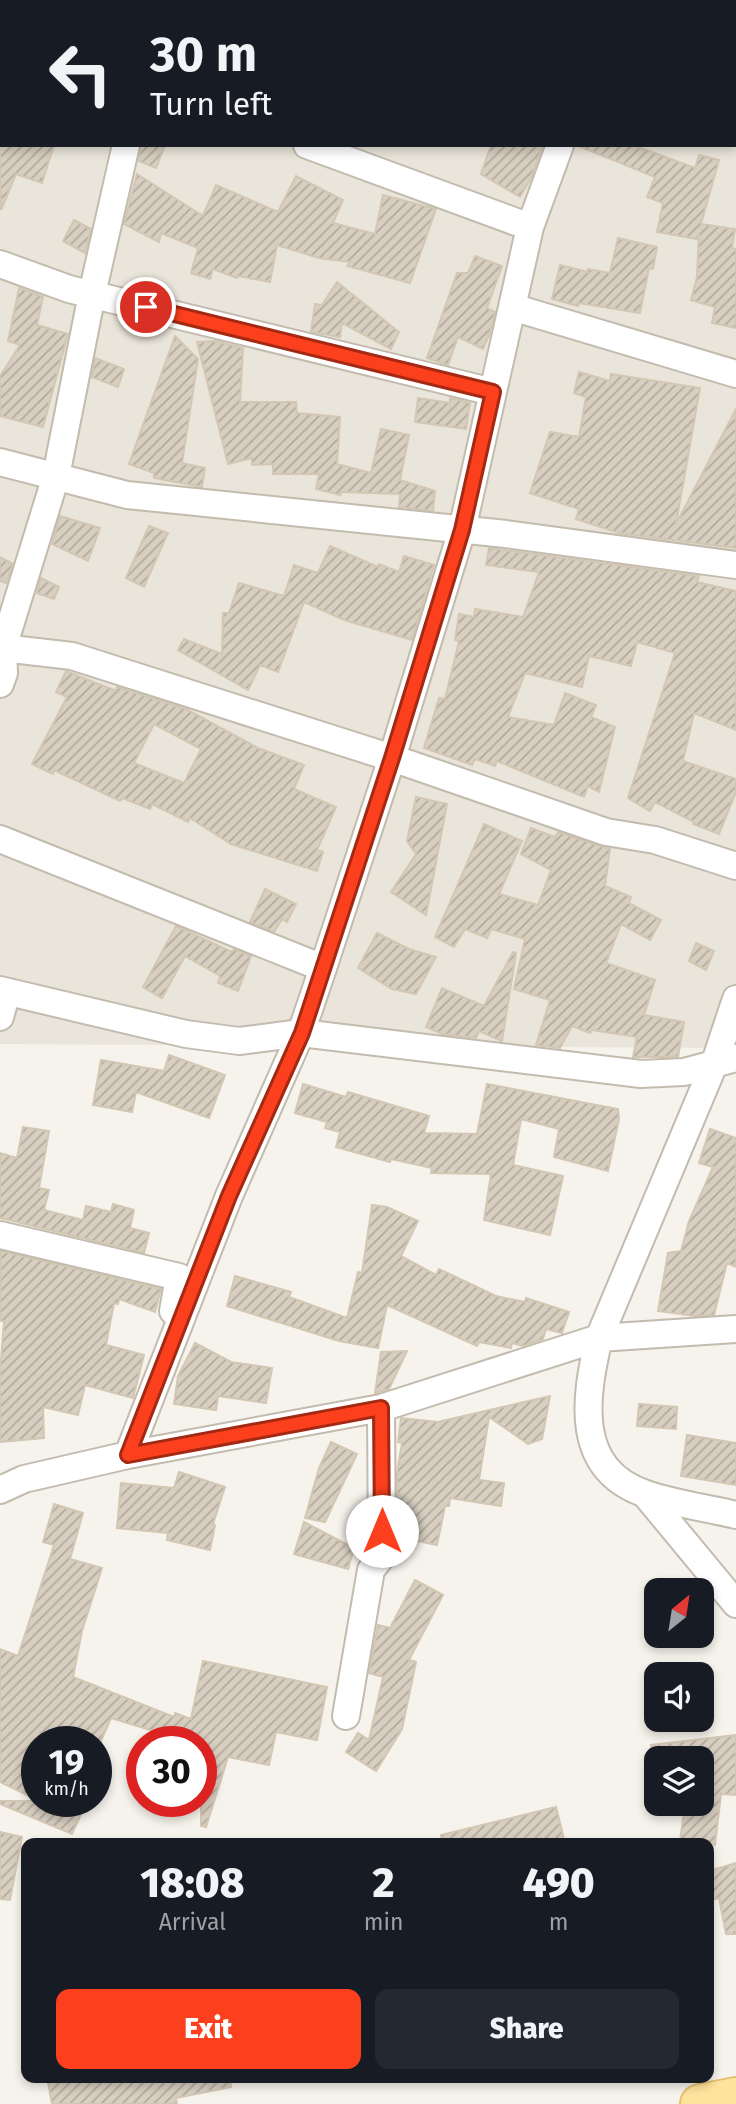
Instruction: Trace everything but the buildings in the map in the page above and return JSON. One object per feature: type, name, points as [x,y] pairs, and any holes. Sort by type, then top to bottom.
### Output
[{"type":"main road","points":[[700,2104],[736,2097]]},
{"type":"street","points":[[126,147],[92,294],[56,476],[2,669],[72,656],[392,758],[606,832],[655,840],[736,866]]},
{"type":"street","points":[[312,147],[530,227]]},
{"type":"street","points":[[128,1455],[229,1196],[302,1033],[392,758],[462,530],[530,227],[559,147]]},
{"type":"street","points":[[0,264],[92,294],[493,392]]},
{"type":"street","points":[[512,307],[736,374]]},
{"type":"street","points":[[0,462],[127,495],[462,530],[736,565]]},
{"type":"street","points":[[0,839],[323,968]]},
{"type":"street","points":[[736,999],[726,1060],[599,1338],[587,1389],[588,1432],[608,1470],[645,1494],[736,1604]]},
{"type":"street","points":[[2,1000],[186,1034],[239,1041],[302,1033],[641,1074],[684,1072],[726,1060]]},
{"type":"street","points":[[0,1235],[80,1256],[179,1277],[163,1367]]},
{"type":"street","points":[[0,1490],[24,1479],[128,1455],[381,1408],[599,1338],[736,1328]]},
{"type":"street","points":[[346,1716],[371,1570],[382,1556],[381,1408]]},
{"type":"street","points":[[645,1494],[736,1515]]},
{"type":"shaded area","points":[[0,147],[736,147],[736,1048],[0,1044]]},
{"type":"route","points":[[146,307],[493,392],[462,530],[392,758],[302,1033],[229,1196],[128,1455],[381,1408],[382,1531]]}]
